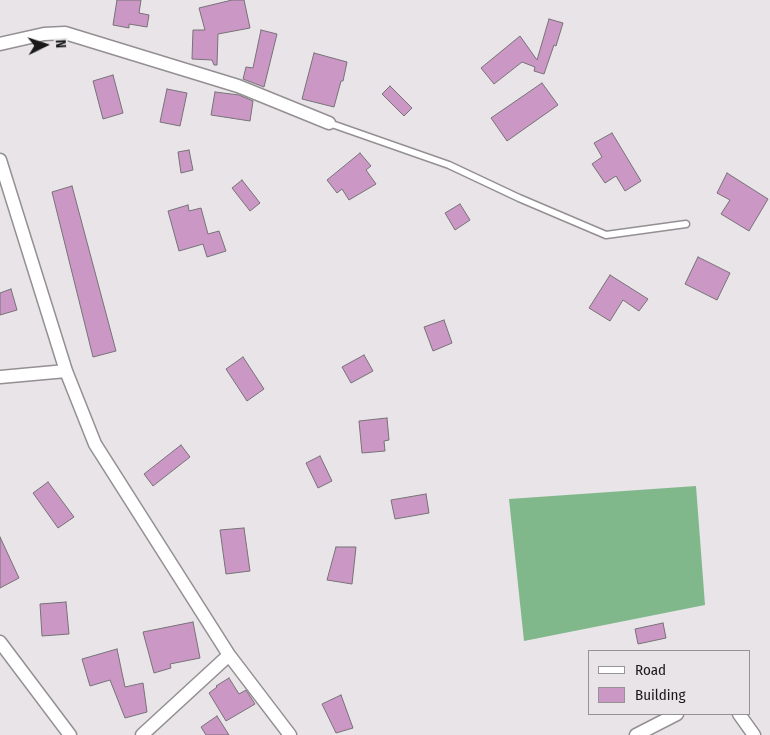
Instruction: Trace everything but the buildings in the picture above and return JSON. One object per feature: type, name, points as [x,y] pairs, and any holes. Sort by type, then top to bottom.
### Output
[{"type":"street","points":[[0,44],[44,34],[65,33],[238,86],[329,123]]},
{"type":"street","points":[[0,160],[66,370],[95,444],[229,655],[290,735]]},
{"type":"street","points":[[0,376],[66,370]]},
{"type":"street","points":[[0,642],[70,735]]},
{"type":"street","points":[[142,735],[229,655]]},
{"type":"street","points":[[636,735],[675,715]]},
{"type":"street","points":[[739,715],[754,735]]},
{"type":"lane","points":[[329,123],[449,165],[519,198],[606,235],[686,224]]},
{"type":"green space","points":[[696,486],[705,605],[524,641],[509,499]]}]
